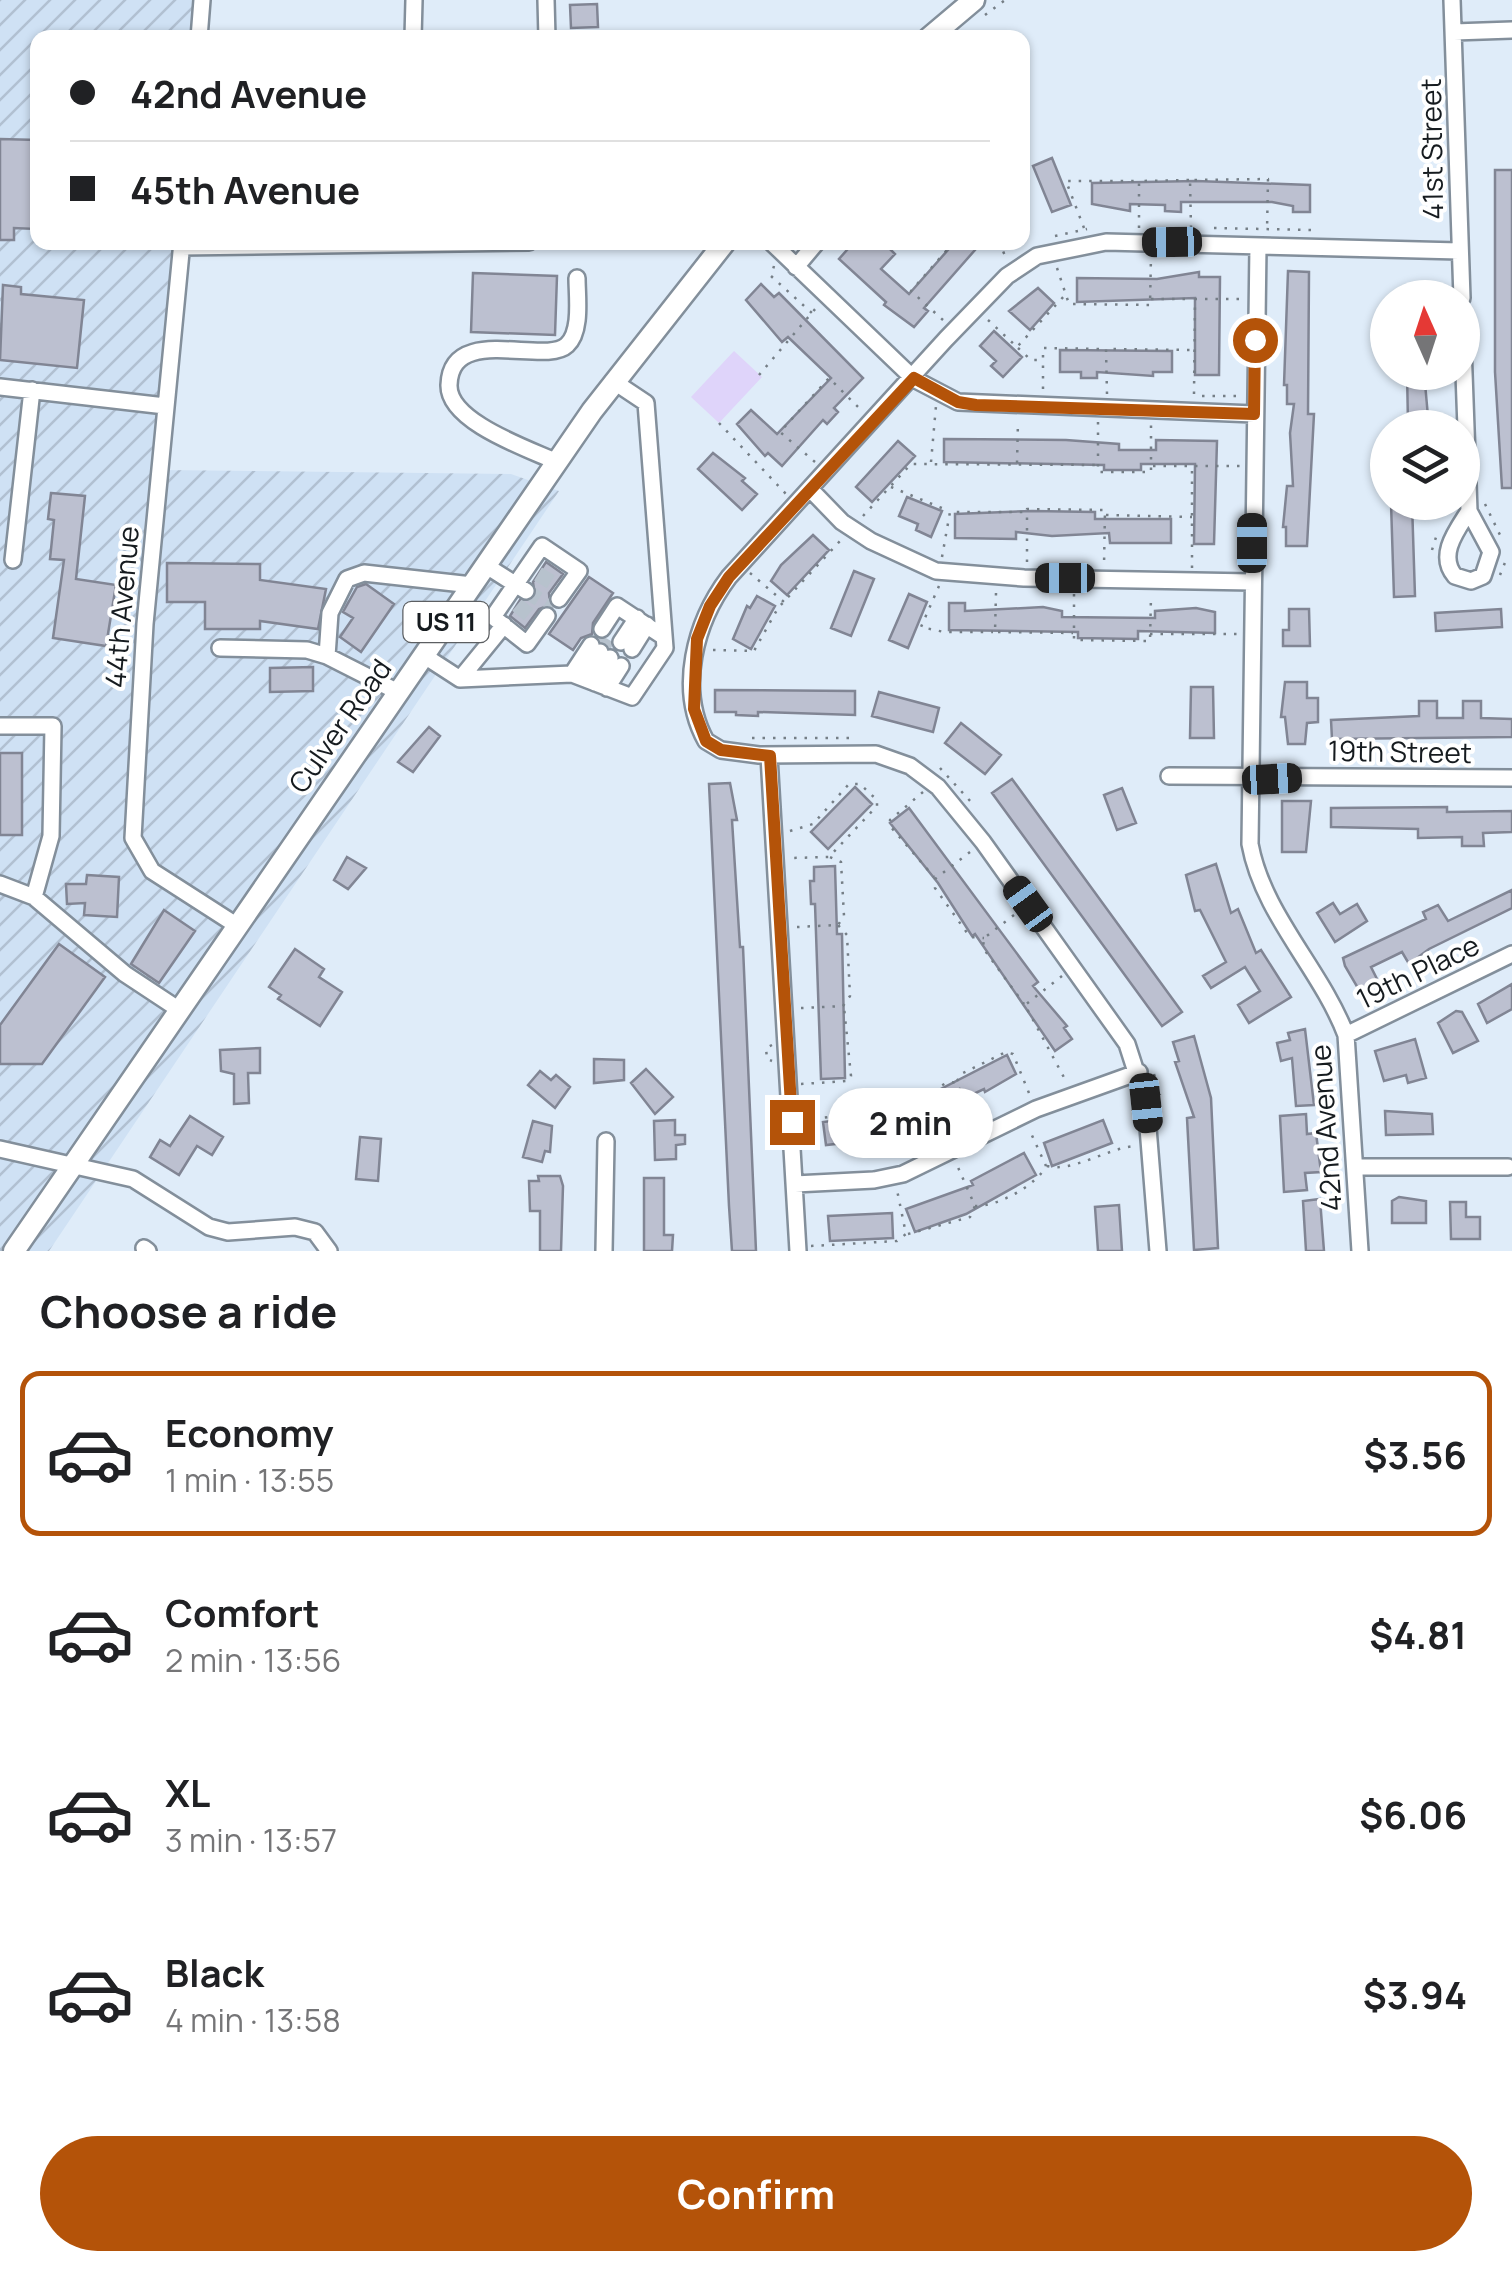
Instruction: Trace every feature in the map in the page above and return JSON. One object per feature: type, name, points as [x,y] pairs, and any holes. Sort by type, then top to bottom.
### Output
[{"type":"main road","points":[[935,30],[953,6],[974,0]]},
{"type":"main road","name":"Culver Road","points":[[14,1251],[557,462],[614,382],[719,250]]},
{"type":"street","points":[[200,30],[202,0]]},
{"type":"street","points":[[413,30],[414,0]]},
{"type":"street","points":[[546,0],[547,30]]},
{"type":"street","name":"41st Street","points":[[1452,0],[1461,280]]},
{"type":"street","points":[[1454,32],[1512,30]]},
{"type":"street","points":[[1158,1251],[1145,1069],[940,778],[852,746],[770,756],[721,750],[706,741],[694,709],[697,639],[718,591],[745,569],[805,483],[914,378],[976,308],[1021,265],[1052,250],[1088,243],[1460,251]]},
{"type":"street","name":"42nd Avenue","points":[[1258,246],[1252,582],[1253,862],[1276,910],[1333,1001],[1346,1035],[1360,1251]]},
{"type":"street","name":"44th Avenue","points":[[181,250],[134,766],[134,838],[152,871],[236,925]]},
{"type":"street","points":[[780,250],[914,378],[958,402],[1018,408],[1102,401],[1254,414]]},
{"type":"street","points":[[796,267],[810,250]]},
{"type":"street","points":[[557,462],[474,421],[450,398],[449,384],[453,367],[465,357],[516,348],[559,350],[568,344],[575,333],[578,278]]},
{"type":"street","points":[[423,655],[460,679],[590,681],[632,697],[665,648],[646,403],[614,382]]},
{"type":"street","points":[[0,388],[165,406]]},
{"type":"street","points":[[13,560],[32,390]]},
{"type":"street","points":[[805,483],[852,528],[902,558],[939,571],[1027,578],[1252,582]]},
{"type":"street","points":[[540,619],[527,644],[493,617],[533,570],[542,546],[579,571],[560,592]]},
{"type":"street","points":[[486,565],[516,594]]},
{"type":"street","points":[[327,656],[330,613],[348,579],[364,573],[472,585]]},
{"type":"street","points":[[636,618],[616,638],[617,606],[636,618],[664,636]]},
{"type":"street","points":[[460,679],[504,626]]},
{"type":"street","points":[[220,648],[307,650],[398,692]]},
{"type":"street","points":[[590,681],[606,655],[590,681]]},
{"type":"street","points":[[0,726],[53,726],[50,836],[34,898]]},
{"type":"street","points":[[770,756],[798,1249]]},
{"type":"street","name":"19th Street","points":[[1168,776],[1253,780],[1395,775],[1512,778]]},
{"type":"street","points":[[0,884],[34,898],[125,974],[178,1008]]},
{"type":"street","name":"19th Place","points":[[1346,1035],[1512,954]]},
{"type":"street","points":[[796,1184],[874,1180],[913,1170],[1036,1109],[1145,1069]]},
{"type":"street","points":[[604,1251],[606,1141]]},
{"type":"street","points":[[0,1149],[72,1162],[133,1179],[208,1227],[246,1232],[294,1227],[314,1232],[329,1251]]},
{"type":"street","points":[[1356,1167],[1508,1167]]},
{"type":"path","points":[[1085,230],[1066,181],[1190,180]]},
{"type":"path","points":[[1139,181],[1140,228]]},
{"type":"path","points":[[1052,250],[1069,304],[1150,305],[1151,243]]},
{"type":"path","points":[[944,321],[911,290],[947,250]]},
{"type":"path","points":[[1003,250],[1006,260]]},
{"type":"path","points":[[774,260],[771,276],[814,316]]},
{"type":"path","points":[[1018,347],[1066,294]]},
{"type":"path","points":[[1150,299],[1256,298]]},
{"type":"path","points":[[1194,396],[1195,299]]},
{"type":"path","points":[[759,374],[814,316],[820,302]]},
{"type":"path","points":[[976,308],[1031,360],[1043,360]]},
{"type":"path","points":[[1043,395],[1043,348],[1194,350]]},
{"type":"path","points":[[1106,349],[1098,472],[1150,472],[1152,408]]},
{"type":"path","points":[[719,423],[787,495],[805,483],[816,464],[780,432],[829,378],[863,412],[873,402]]},
{"type":"path","points":[[931,464],[937,390]]},
{"type":"path","points":[[1017,465],[1018,408]]},
{"type":"path","points":[[713,635],[708,650],[754,651],[784,602],[911,464],[1098,466]]},
{"type":"path","points":[[1151,466],[1253,466]]},
{"type":"path","points":[[1192,466],[1192,579]]},
{"type":"path","points":[[890,486],[950,512],[1105,510],[1104,578]]},
{"type":"path","points":[[950,512],[939,571],[941,580],[922,627],[944,632],[1074,633]]},
{"type":"path","points":[[1027,512],[1027,578]]},
{"type":"path","points":[[1105,515],[1192,516]]},
{"type":"path","points":[[741,583],[745,569],[784,602]]},
{"type":"path","points":[[994,632],[996,586]]},
{"type":"path","points":[[1074,588],[1074,640],[1150,641],[1151,588]]},
{"type":"path","points":[[740,738],[852,746]]},
{"type":"path","points":[[937,766],[940,778],[972,803]]},
{"type":"path","points":[[940,778],[890,820],[890,826],[934,878],[935,888],[970,937],[984,938]]},
{"type":"path","points":[[776,836],[813,824],[849,784],[860,784],[877,800],[877,806],[829,857]]},
{"type":"path","points":[[934,878],[983,842]]},
{"type":"path","points":[[778,859],[829,857],[840,862],[844,916],[838,925]]},
{"type":"path","points":[[1028,904],[984,938],[982,948],[1024,1005],[1072,1095]]},
{"type":"path","points":[[781,928],[838,925]]},
{"type":"path","points":[[838,925],[847,935],[850,996],[843,1006]]},
{"type":"path","points":[[1024,1005],[1074,967]]},
{"type":"path","points":[[784,1009],[843,1006]]},
{"type":"path","points":[[790,1084],[847,1081],[851,1076],[848,1015],[843,1006]]},
{"type":"path","points":[[956,1082],[961,1074],[1006,1052],[1013,1054],[1036,1109]]},
{"type":"path","points":[[1145,1069],[1161,1100]]},
{"type":"path","points":[[792,1122],[886,1110],[896,1113],[946,1083],[956,1082]]},
{"type":"path","points":[[956,1082],[982,1136]]},
{"type":"path","points":[[896,1113],[913,1170]]},
{"type":"path","points":[[1028,1126],[1046,1166],[1056,1169],[1112,1148],[1150,1144]]},
{"type":"path","points":[[798,1249],[897,1241],[906,1234],[920,1234],[970,1217],[975,1206],[956,1164]]},
{"type":"path","points":[[975,1206],[986,1206],[1040,1178],[1046,1166]]},
{"type":"path","points":[[896,1187],[906,1234]]},
{"type":"shaded area","points":[[0,0],[196,0],[194,30],[30,30],[30,250],[176,250],[159,470],[511,474],[559,491],[49,1251],[0,1251]]},
{"type":"shaded area","points":[[734,351],[762,377],[719,423],[691,397]]},
{"type":"building","points":[[597,4],[598,27],[571,28],[570,5]]},
{"type":"building","points":[[0,139],[30,140],[30,229],[14,228],[14,240],[0,240]]},
{"type":"building","points":[[1052,158],[1071,205],[1052,212],[1033,166]]},
{"type":"building","points":[[1495,170],[1512,170],[1512,488],[1502,488],[1495,372]]},
{"type":"building","points":[[1092,183],[1310,185],[1310,212],[1293,212],[1293,206],[1272,202],[1181,202],[1181,212],[1165,211],[1165,205],[1130,204],[1130,211],[1092,204]]},
{"type":"building","points":[[847,250],[891,250],[895,254],[881,269],[909,294],[948,250],[975,250],[924,308],[928,311],[914,327],[884,305],[886,302],[839,259]]},
{"type":"building","points":[[1288,271],[1309,272],[1308,414],[1314,414],[1307,546],[1286,546],[1283,527],[1287,486],[1293,486],[1290,433],[1294,404],[1287,404],[1284,385]]},
{"type":"building","points":[[1199,272],[1199,277],[1220,277],[1219,375],[1195,375],[1195,298],[1077,302],[1077,278],[1157,279]]},
{"type":"building","points":[[473,273],[557,276],[555,335],[471,332]]},
{"type":"building","points":[[761,284],[774,297],[779,293],[863,378],[834,408],[838,412],[827,424],[823,420],[782,466],[768,453],[765,456],[737,424],[751,410],[777,434],[831,378],[788,337],[782,342],[746,300]]},
{"type":"building","points":[[3,285],[21,287],[21,294],[84,300],[77,368],[0,360]]},
{"type":"building","points":[[1038,288],[1054,303],[1030,330],[1009,311]]},
{"type":"building","points":[[994,331],[1022,357],[1003,377],[991,366],[996,361],[980,346]]},
{"type":"building","points":[[1060,350],[1172,351],[1172,372],[1153,372],[1153,376],[1097,372],[1097,378],[1081,378],[1081,372],[1060,372]]},
{"type":"building","points":[[1407,390],[1426,390],[1427,410],[1408,410]]},
{"type":"building","points":[[944,439],[1066,440],[1119,444],[1119,450],[1156,450],[1156,440],[1217,441],[1214,544],[1194,544],[1195,464],[1141,464],[1141,470],[1104,470],[1104,465],[944,462]]},
{"type":"building","points":[[898,441],[915,456],[872,502],[856,487]]},
{"type":"building","points":[[713,453],[745,478],[742,481],[757,494],[742,510],[698,469]]},
{"type":"building","points":[[51,493],[85,496],[76,579],[116,585],[106,646],[53,638],[64,560],[50,559],[54,520],[48,519]]},
{"type":"building","points":[[907,497],[942,511],[931,537],[916,530],[918,524],[899,516]]},
{"type":"building","points":[[1095,512],[1095,519],[1171,519],[1171,543],[1110,543],[1109,533],[1052,536],[1016,532],[1016,539],[955,538],[955,514]]},
{"type":"building","points":[[1392,520],[1413,520],[1415,596],[1394,597]]},
{"type":"building","points":[[813,535],[829,550],[787,595],[771,581],[781,565]]},
{"type":"building","points":[[546,562],[563,574],[549,593],[550,605],[539,609],[525,628],[510,616],[520,600],[535,598],[533,582]]},
{"type":"building","points":[[167,563],[260,564],[260,580],[326,589],[318,629],[260,621],[260,629],[205,629],[205,602],[167,602]]},
{"type":"building","points":[[854,571],[874,579],[851,636],[831,628]]},
{"type":"building","points":[[589,577],[613,593],[593,623],[592,634],[581,638],[573,650],[549,634]]},
{"type":"building","points":[[366,584],[394,604],[361,652],[340,637],[353,618],[343,612],[357,587]]},
{"type":"building","points":[[909,594],[927,602],[908,648],[889,640]]},
{"type":"building","points":[[757,596],[775,606],[751,649],[733,639],[747,606],[750,608]]},
{"type":"building","points":[[949,603],[965,603],[965,611],[1043,607],[1062,611],[1062,617],[1155,618],[1155,611],[1196,608],[1215,612],[1215,633],[1138,631],[1138,639],[1078,638],[1078,632],[949,630]]},
{"type":"building","points":[[1289,609],[1309,609],[1310,646],[1283,646],[1283,630],[1289,630]]},
{"type":"building","points":[[1501,609],[1502,627],[1436,631],[1435,613]]},
{"type":"building","points":[[313,667],[313,691],[270,692],[270,668]]},
{"type":"building","points":[[1285,682],[1307,682],[1307,698],[1318,698],[1318,722],[1307,723],[1305,744],[1288,744],[1285,717],[1281,717]]},
{"type":"building","points":[[1191,687],[1213,687],[1214,738],[1190,738]]},
{"type":"building","points":[[715,690],[855,691],[855,715],[758,712],[758,716],[715,712]]},
{"type":"building","points":[[879,692],[939,708],[933,732],[872,716]]},
{"type":"building","points":[[1419,701],[1437,701],[1437,718],[1463,718],[1463,701],[1481,701],[1481,718],[1512,719],[1512,737],[1332,739],[1331,720],[1419,716]]},
{"type":"building","points":[[961,723],[1001,755],[985,774],[945,743]]},
{"type":"building","points":[[429,727],[440,736],[413,772],[398,762]]},
{"type":"building","points":[[0,753],[22,753],[22,835],[0,835]]},
{"type":"building","points":[[1012,779],[1182,1012],[1162,1026],[992,793]]},
{"type":"building","points":[[730,783],[737,820],[732,820],[743,947],[756,1251],[732,1251],[729,1206],[709,784]]},
{"type":"building","points":[[855,787],[872,804],[828,849],[811,832]]},
{"type":"building","points":[[1122,788],[1136,823],[1117,830],[1104,795]]},
{"type":"building","points":[[1282,801],[1311,801],[1306,852],[1282,852]]},
{"type":"building","points":[[1447,807],[1447,812],[1512,811],[1512,832],[1483,833],[1484,846],[1462,846],[1462,837],[1418,838],[1418,829],[1331,827],[1331,808]]},
{"type":"building","points":[[909,808],[1038,982],[1033,986],[1067,1026],[1064,1028],[1072,1039],[1055,1051],[975,934],[972,936],[938,883],[890,823]]},
{"type":"building","points":[[347,857],[366,868],[348,889],[334,880]]},
{"type":"building","points":[[1216,864],[1231,913],[1238,909],[1256,953],[1261,950],[1291,997],[1249,1023],[1238,1005],[1260,991],[1245,967],[1211,988],[1203,976],[1226,962],[1200,910],[1195,911],[1186,875]]},
{"type":"building","points":[[835,866],[837,934],[842,934],[845,1078],[821,1079],[815,904],[811,904],[810,881],[814,881],[814,867]]},
{"type":"building","points":[[87,875],[119,877],[117,917],[84,915],[85,903],[67,904],[66,884],[86,884]]},
{"type":"building","points":[[1512,890],[1512,908],[1429,949],[1409,964],[1402,952],[1371,967],[1378,981],[1359,990],[1345,966],[1343,958],[1426,919],[1423,912],[1438,905],[1448,921]]},
{"type":"building","points":[[1333,903],[1340,914],[1357,904],[1367,921],[1335,942],[1317,913]]},
{"type":"building","points":[[164,910],[195,931],[159,983],[131,964]]},
{"type":"building","points":[[59,944],[105,977],[42,1064],[0,1064],[0,1025]]},
{"type":"building","points":[[295,949],[324,969],[319,977],[342,992],[320,1026],[278,999],[281,995],[269,987]]},
{"type":"building","points":[[1512,984],[1512,1009],[1487,1023],[1478,1004]]},
{"type":"building","points":[[1456,1011],[1462,1012],[1478,1041],[1453,1053],[1438,1023]]},
{"type":"building","points":[[1305,1029],[1314,1105],[1296,1106],[1292,1058],[1281,1061],[1277,1043],[1290,1040],[1288,1033]]},
{"type":"building","points":[[1194,1036],[1211,1098],[1218,1248],[1194,1250],[1187,1118],[1194,1117],[1175,1062],[1179,1061],[1173,1042]]},
{"type":"building","points":[[1415,1039],[1426,1078],[1408,1083],[1406,1075],[1384,1081],[1375,1051]]},
{"type":"building","points":[[260,1048],[260,1073],[248,1073],[249,1103],[234,1104],[234,1074],[221,1071],[220,1050]]},
{"type":"building","points":[[1007,1055],[1016,1074],[985,1092],[984,1089],[954,1103],[957,1108],[912,1132],[900,1110]]},
{"type":"building","points":[[594,1059],[624,1060],[624,1080],[594,1083]]},
{"type":"building","points":[[646,1069],[673,1097],[655,1114],[631,1083]]},
{"type":"building","points":[[540,1071],[551,1080],[556,1075],[570,1087],[555,1108],[528,1085]]},
{"type":"building","points":[[1385,1111],[1432,1114],[1433,1134],[1386,1135]]},
{"type":"building","points":[[886,1114],[889,1138],[826,1145],[823,1122]]},
{"type":"building","points":[[1306,1114],[1307,1134],[1316,1133],[1321,1172],[1305,1173],[1307,1190],[1284,1192],[1280,1116]]},
{"type":"building","points":[[190,1116],[223,1137],[212,1155],[197,1146],[179,1175],[150,1157],[160,1140],[170,1146]]},
{"type":"building","points":[[675,1120],[675,1135],[685,1135],[685,1144],[676,1145],[676,1159],[655,1160],[654,1121]]},
{"type":"building","points":[[1103,1120],[1112,1143],[1052,1166],[1044,1143]]},
{"type":"building","points":[[533,1121],[552,1126],[550,1152],[545,1151],[542,1162],[523,1157]]},
{"type":"building","points":[[360,1137],[381,1139],[378,1181],[356,1179]]},
{"type":"building","points":[[1024,1153],[1036,1175],[966,1214],[915,1232],[906,1209],[973,1185],[971,1181]]},
{"type":"building","points":[[538,1176],[560,1176],[561,1251],[540,1251],[540,1211],[530,1211],[529,1181],[539,1181]]},
{"type":"building","points":[[644,1178],[664,1178],[664,1235],[673,1235],[672,1251],[644,1251]]},
{"type":"building","points":[[1399,1197],[1426,1201],[1426,1223],[1392,1223],[1392,1201]]},
{"type":"building","points":[[1320,1199],[1324,1251],[1306,1251],[1303,1201]]},
{"type":"building","points":[[1450,1202],[1466,1202],[1466,1217],[1480,1217],[1480,1239],[1451,1239]]},
{"type":"building","points":[[1119,1205],[1122,1251],[1098,1251],[1095,1207]]},
{"type":"building","points":[[892,1213],[893,1238],[830,1241],[828,1216]]},
{"type":"tunnel","points":[[538,574],[556,585]]},
{"type":"tunnel","points":[[526,591],[553,608]]},
{"type":"tunnel","points":[[517,605],[533,618]]},
{"type":"tunnel","points":[[600,652],[610,635]]},
{"type":"route","points":[[792,1122],[770,756],[721,750],[706,741],[697,726],[694,709],[692,674],[697,639],[718,591],[914,378],[958,402],[976,405],[1136,407],[1254,414],[1255,340]]}]
